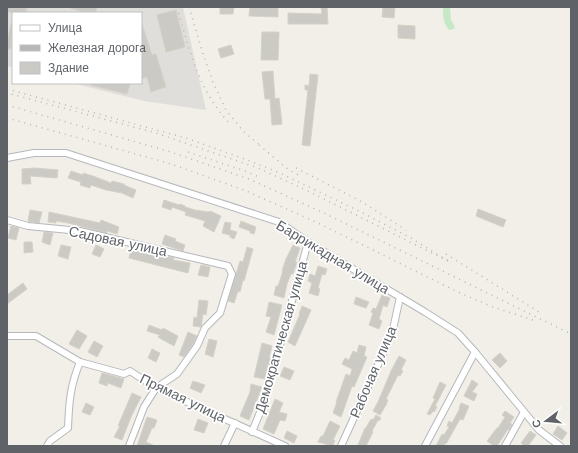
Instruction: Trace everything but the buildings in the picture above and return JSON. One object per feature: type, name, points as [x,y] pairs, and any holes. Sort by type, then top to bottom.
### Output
[{"type":"street","name":"Баррикадная улица","points":[[7,158],[34,153],[66,153],[280,222],[308,242],[458,333],[539,430],[560,446]]},
{"type":"street","name":"Садовая улица","points":[[7,220],[28,226],[80,231],[228,266],[232,274],[220,313],[205,328],[197,346],[177,374],[156,388]]},
{"type":"street","name":"Демократическая улица","points":[[252,432],[264,400],[308,242]]},
{"type":"street","name":"Рабочая улица","points":[[342,446],[392,334],[400,297]]},
{"type":"street","points":[[7,336],[36,336],[80,362],[72,386],[69,404],[68,428],[50,441],[47,446]]},
{"type":"street","points":[[425,446],[475,352]]},
{"type":"street","name":"Прямая улица","points":[[80,362],[124,374],[130,371],[156,388],[285,446]]},
{"type":"street","points":[[129,446],[144,407],[156,388]]},
{"type":"street","points":[[505,446],[524,412]]},
{"type":"street","name":"Демократическая улица","points":[[224,446],[236,423]]},
{"type":"shaded area","points":[[7,7],[183,7],[206,110],[144,101],[76,84],[142,84],[142,12],[12,12],[12,68],[7,66]]},
{"type":"green space","points":[[443,7],[450,7],[451,20],[455,27],[454,29],[449,30],[444,22]]},
{"type":"railway","points":[[177,7],[196,70],[210,98],[231,125]]},
{"type":"railway","points":[[189,7],[213,82],[226,110],[243,131],[262,147]]},
{"type":"railway","points":[[7,89],[186,138],[242,158],[280,173],[361,212],[411,238],[450,262],[306,190],[258,168],[156,133],[7,93]]},
{"type":"railway","points":[[7,105],[171,152],[249,179],[324,213],[571,334]]},
{"type":"railway","points":[[7,118],[168,163],[244,190],[320,224],[460,293],[493,307],[536,321]]},
{"type":"railway","points":[[259,145],[289,170],[302,177]]},
{"type":"railway","points":[[188,152],[259,177]]},
{"type":"railway","points":[[296,168],[364,203],[406,230]]},
{"type":"railway","points":[[446,254],[539,312]]}]
